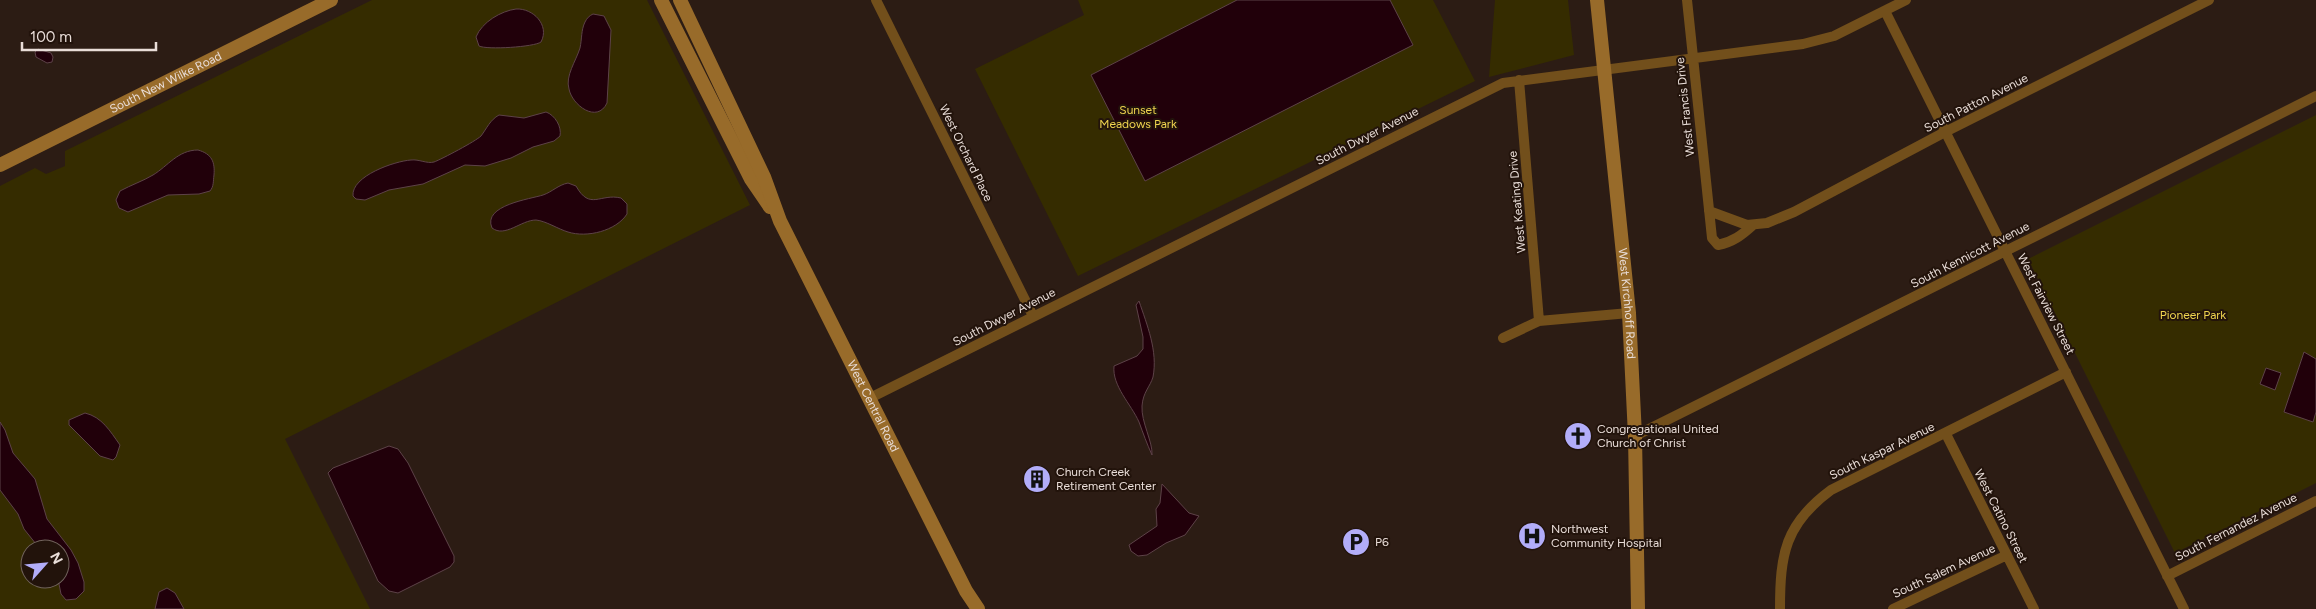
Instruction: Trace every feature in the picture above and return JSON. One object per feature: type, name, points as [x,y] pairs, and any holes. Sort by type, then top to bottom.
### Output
[{"type":"main road","name":"South New Wilke Road","points":[[0,165],[331,0]]},
{"type":"main road","name":"West Central Road","points":[[661,0],[751,179],[780,221]]},
{"type":"main road","name":"West Central Road","points":[[680,0],[764,176],[780,221],[870,398],[966,591],[973,609]]},
{"type":"main road","name":"West Kirchhoff Road","points":[[1597,0],[1606,69],[1629,313],[1635,436],[1638,609]]},
{"type":"main road","name":"West Central Road","points":[[966,591],[978,609]]},
{"type":"street","name":"West Orchard Place","points":[[876,0],[1033,316]]},
{"type":"street","name":"West Francis Drive","points":[[1687,0],[1709,211]]},
{"type":"street","name":"South Dwyer Avenue","points":[[870,398],[1492,87],[1519,80],[1692,60],[1803,44],[1834,36],[1906,0]]},
{"type":"street","name":"South Patton Avenue","points":[[1753,225],[1737,238],[1718,244],[1712,238],[1709,211],[1747,226],[1753,225],[1767,223],[1794,212],[1945,132],[2208,0]]},
{"type":"street","name":"West Fairview Street","points":[[1885,11],[2184,609]]},
{"type":"street","name":"West Keating Drive","points":[[1519,80],[1540,321]]},
{"type":"street","name":"South Kennicott Avenue","points":[[1635,436],[2316,96]]},
{"type":"street","points":[[1503,338],[1540,321],[1629,313]]},
{"type":"street","name":"South Kaspar Avenue","points":[[1780,609],[1780,571],[1786,545],[1795,527],[1813,504],[1831,490],[1946,434],[2066,372]]},
{"type":"street","name":"West Catino Street","points":[[1946,434],[2034,609]]},
{"type":"street","name":"South Fernandez Avenue","points":[[2167,576],[2316,501]]},
{"type":"street","name":"South Salem Avenue","points":[[1893,609],[2007,556]]},
{"type":"green space","points":[[372,0],[647,0],[750,205],[285,439],[370,609],[0,609],[0,186],[35,168],[46,174],[65,166],[65,151]]},
{"type":"green space","name":"Sunset Meadows Park","points":[[1078,0],[1433,0],[1475,81],[1078,276],[975,69],[1084,15]]},
{"type":"green space","points":[[1495,0],[1568,0],[1574,55],[1489,77]]},
{"type":"green space","name":"Pioneer Park","points":[[2316,115],[2316,483],[2175,553],[2028,259]]},
{"type":"shaded area","points":[[1237,0],[1390,0],[1413,45],[1145,181],[1091,75]]},
{"type":"shaded area","points":[[516,9],[528,11],[542,24],[543,36],[541,42],[510,47],[491,48],[479,46],[476,37],[487,22],[504,12]]},
{"type":"shaded area","points":[[593,14],[604,16],[611,30],[607,103],[603,109],[597,112],[585,110],[580,106],[571,95],[568,84],[568,79],[580,48],[584,25],[587,18]]},
{"type":"shaded area","points":[[38,49],[51,53],[53,57],[52,62],[47,63],[36,57],[35,52]]},
{"type":"shaded area","points":[[546,112],[559,125],[560,136],[554,141],[533,147],[511,158],[485,166],[465,165],[423,184],[389,190],[365,200],[356,199],[353,196],[354,189],[359,182],[375,171],[404,161],[434,162],[459,150],[481,136],[491,122],[499,115],[524,118]]},
{"type":"shaded area","points":[[198,150],[207,154],[213,162],[213,182],[210,191],[199,194],[168,195],[128,212],[119,208],[116,200],[120,191],[153,175],[179,156]]},
{"type":"shaded area","points":[[568,183],[576,186],[586,198],[596,200],[614,197],[621,198],[627,204],[627,214],[609,229],[584,234],[568,232],[536,220],[508,230],[497,231],[492,228],[491,220],[494,214],[509,204],[543,195]]},
{"type":"shaded area","points":[[1139,301],[1151,338],[1154,358],[1153,377],[1142,406],[1143,419],[1151,444],[1152,455],[1136,415],[1119,388],[1114,373],[1114,366],[1137,356],[1143,349],[1143,337],[1136,305]]},
{"type":"shaded area","points":[[2304,352],[2316,359],[2316,412],[2313,422],[2284,412]]},
{"type":"shaded area","points":[[2266,368],[2281,373],[2275,390],[2260,384]]},
{"type":"shaded area","points":[[85,413],[101,421],[120,445],[113,460],[100,456],[69,425],[69,420]]},
{"type":"shaded area","points":[[0,422],[5,430],[13,453],[35,479],[47,519],[62,539],[32,539],[24,529],[18,514],[0,490]]},
{"type":"shaded area","points":[[389,446],[398,449],[408,463],[454,556],[454,562],[450,567],[398,593],[389,591],[378,581],[328,473],[333,468]]},
{"type":"shaded area","points":[[1162,484],[1189,513],[1199,516],[1185,535],[1166,543],[1147,555],[1138,556],[1131,551],[1129,545],[1157,526],[1156,509],[1160,503]]},
{"type":"shaded area","points":[[70,549],[78,563],[84,582],[84,591],[76,599],[66,600],[61,594],[60,589],[70,589]]},
{"type":"shaded area","points":[[167,588],[175,593],[184,609],[155,609],[159,592]]},
{"type":"place","name":"Congregational United Church of Christ","points":[[1578,436]]},
{"type":"place","name":"Church Creek Retirement Center","points":[[1037,479]]},
{"type":"place","name":"Northwest Community Hospital","points":[[1532,536]]},
{"type":"place","name":"P6","points":[[1356,542]]}]
